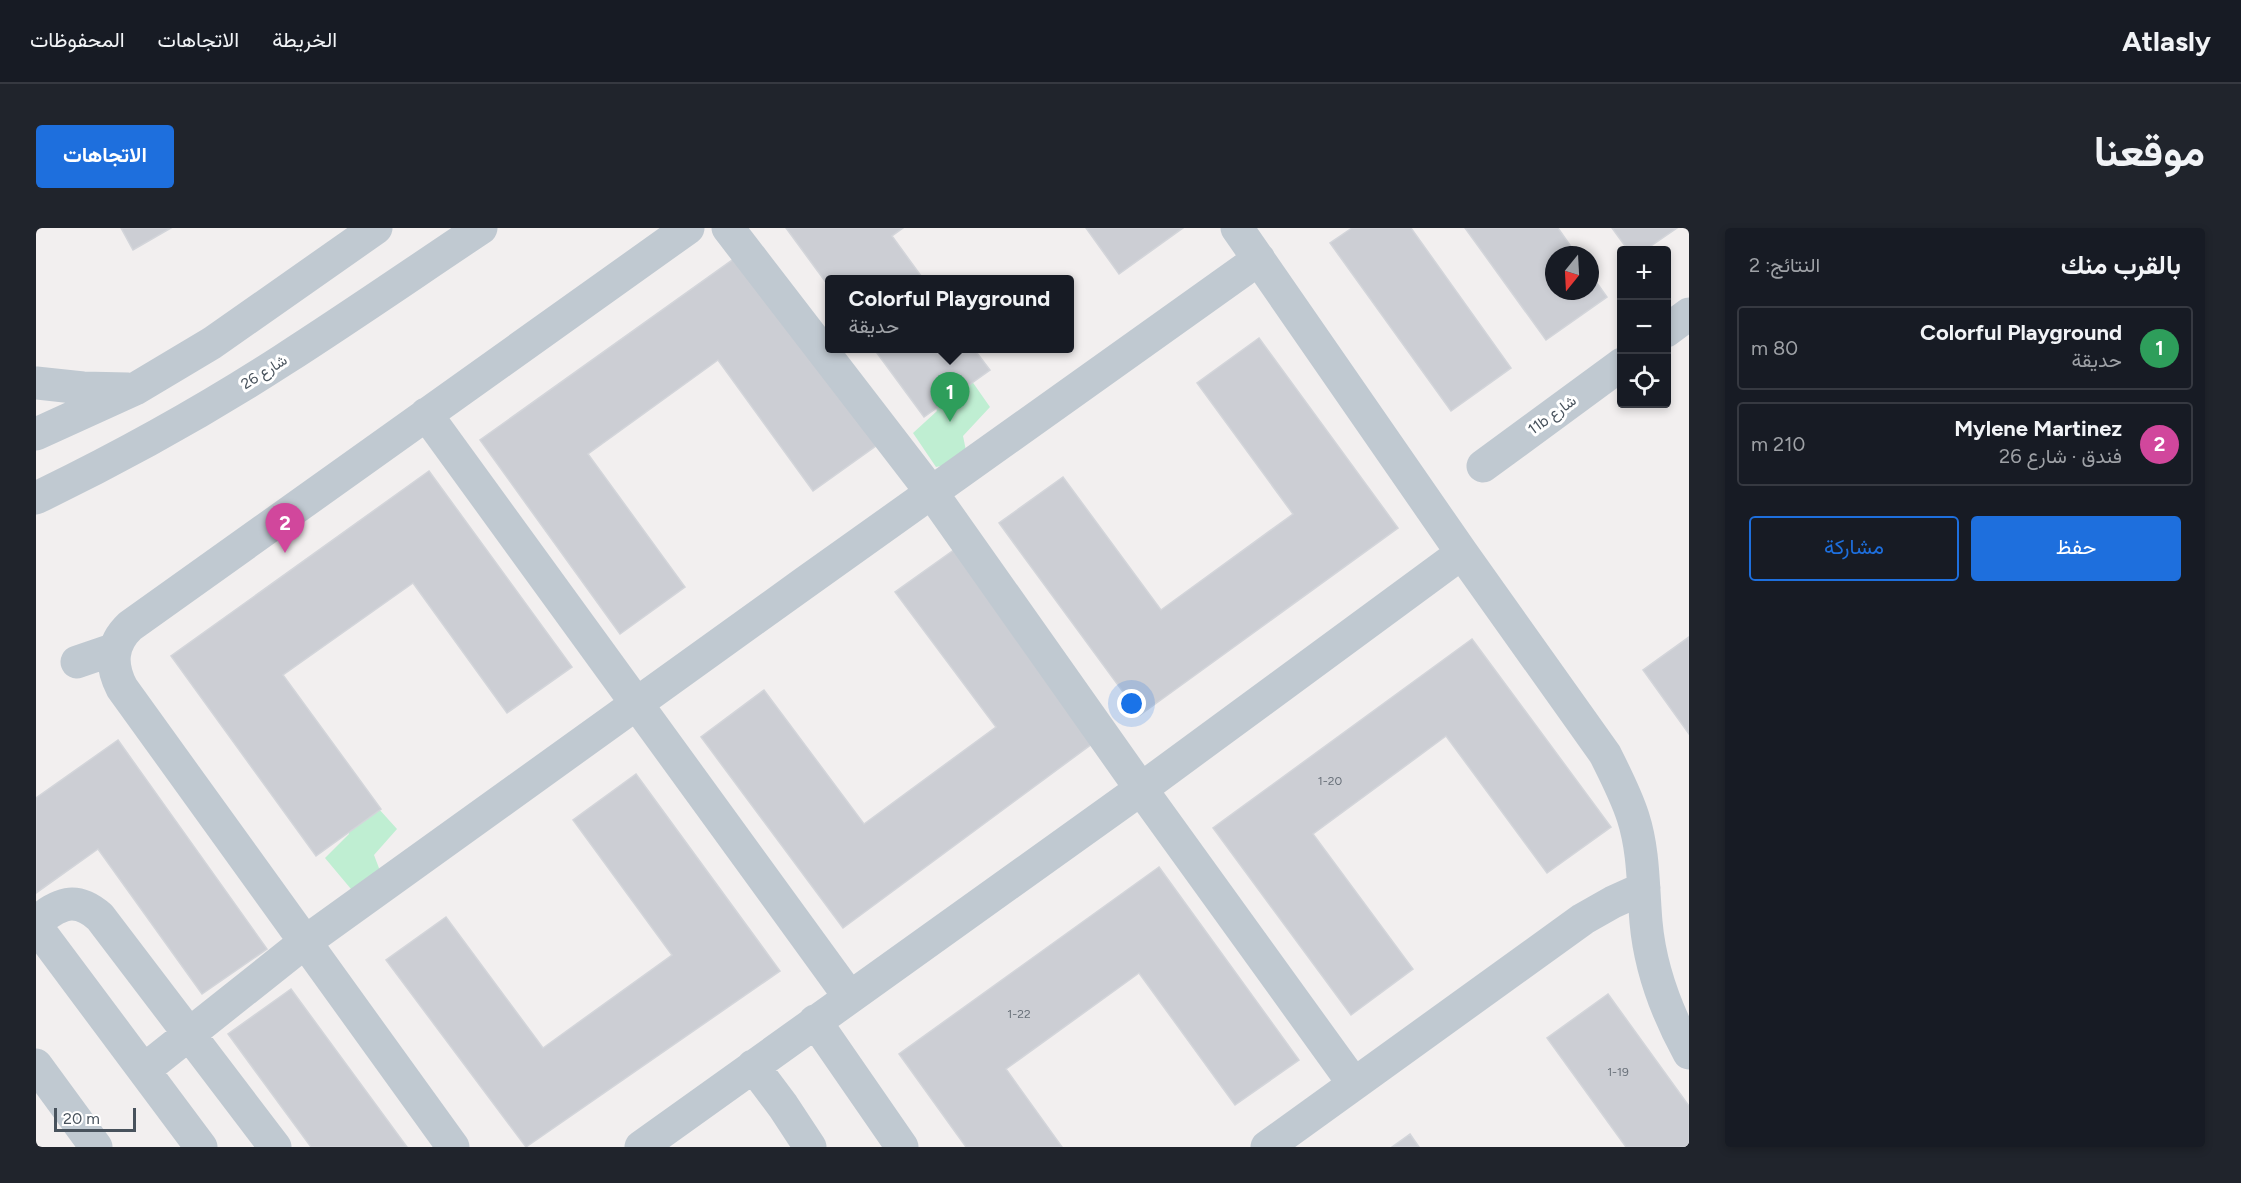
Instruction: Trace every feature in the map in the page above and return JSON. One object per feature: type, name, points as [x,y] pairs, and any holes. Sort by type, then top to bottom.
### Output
[{"type":"street","points":[[36,434],[135,389],[247,320],[376,228]]},
{"type":"street","name":"شارع 26","points":[[36,498],[122,455],[283,361],[481,228]]},
{"type":"street","points":[[453,1147],[122,688],[115,676],[113,663],[115,649],[118,640],[130,626],[688,228]]},
{"type":"street","points":[[728,228],[932,493],[1141,789],[1354,1084]]},
{"type":"street","points":[[1237,228],[1462,553],[1605,754],[1634,818],[1641,852],[1646,925],[1653,962],[1663,997],[1689,1053]]},
{"type":"street","points":[[144,1070],[305,942],[1259,260]]},
{"type":"street","points":[[1671,328],[1689,315]]},
{"type":"street","name":"11b شارع","points":[[1483,466],[1617,368]]},
{"type":"street","points":[[36,383],[83,388],[135,389]]},
{"type":"street","points":[[426,414],[639,704],[849,996]]},
{"type":"street","points":[[36,522],[78,493],[122,455]]},
{"type":"street","points":[[641,1147],[1141,789],[1462,553]]},
{"type":"street","points":[[76,663],[115,649]]},
{"type":"street","points":[[1276,1145],[1354,1084],[1583,919],[1644,888]]},
{"type":"street","points":[[36,922],[55,907],[67,904],[79,904],[100,917],[274,1147]]},
{"type":"street","points":[[36,926],[201,1147]]},
{"type":"street","points":[[815,1021],[902,1147]]},
{"type":"street","points":[[36,1065],[96,1147]]},
{"type":"street","points":[[753,1066],[810,1147]]},
{"type":"green space","points":[[969,377],[990,407],[963,436],[968,460],[936,467],[913,433],[937,411],[930,392]]},
{"type":"green space","points":[[369,798],[397,829],[374,855],[382,876],[356,895],[325,858],[349,834],[346,815]]},
{"type":"building","points":[[121,228],[171,228],[133,250]]},
{"type":"building","points":[[786,228],[903,228],[892,236],[920,275],[825,275],[825,281]]},
{"type":"building","points":[[1086,228],[1183,228],[1119,274]]},
{"type":"building","points":[[1352,228],[1411,228],[1511,368],[1451,411],[1330,243]]},
{"type":"building","points":[[1465,228],[1558,228],[1571,246],[1545,246],[1545,300],[1599,300],[1599,286],[1607,297],[1546,340]]},
{"type":"building","points":[[1612,228],[1677,228],[1651,246],[1625,246]]},
{"type":"building","points":[[742,253],[880,443],[813,491],[718,360],[588,454],[685,587],[620,634],[480,440]]},
{"type":"building","points":[[1259,338],[1398,528],[1140,715],[999,523],[1063,477],[1161,610],[1293,514],[1197,383]]},
{"type":"building","points":[[877,353],[977,353],[990,370],[924,417]]},
{"type":"building","points":[[429,471],[572,667],[507,713],[413,583],[283,675],[381,809],[316,856],[171,656]]},
{"type":"building","points":[[958,547],[1100,738],[843,928],[701,737],[764,690],[864,824],[996,727],[895,592]]},
{"type":"building","points":[[1689,637],[1689,734],[1643,670]]},
{"type":"building","points":[[1472,639],[1611,827],[1547,873],[1446,736],[1313,834],[1413,969],[1351,1015],[1213,828]]},
{"type":"building","points":[[118,740],[267,949],[202,994],[98,849],[36,893],[36,798]]},
{"type":"building","points":[[636,774],[780,971],[526,1147],[386,960],[446,917],[543,1048],[672,955],[573,820]]},
{"type":"building","points":[[1159,867],[1299,1060],[1235,1105],[1139,973],[1006,1069],[1062,1147],[966,1147],[899,1054]]},
{"type":"building","points":[[291,989],[407,1147],[311,1147],[228,1034]]},
{"type":"building","points":[[1608,994],[1689,1106],[1689,1147],[1626,1147],[1547,1038]]},
{"type":"building","points":[[1410,1134],[1419,1147],[1392,1147]]},
{"type":"place","name":"Colorful Playground","points":[[950,422]]},
{"type":"place","name":"Mylene Martinez","points":[[285,553]]}]
